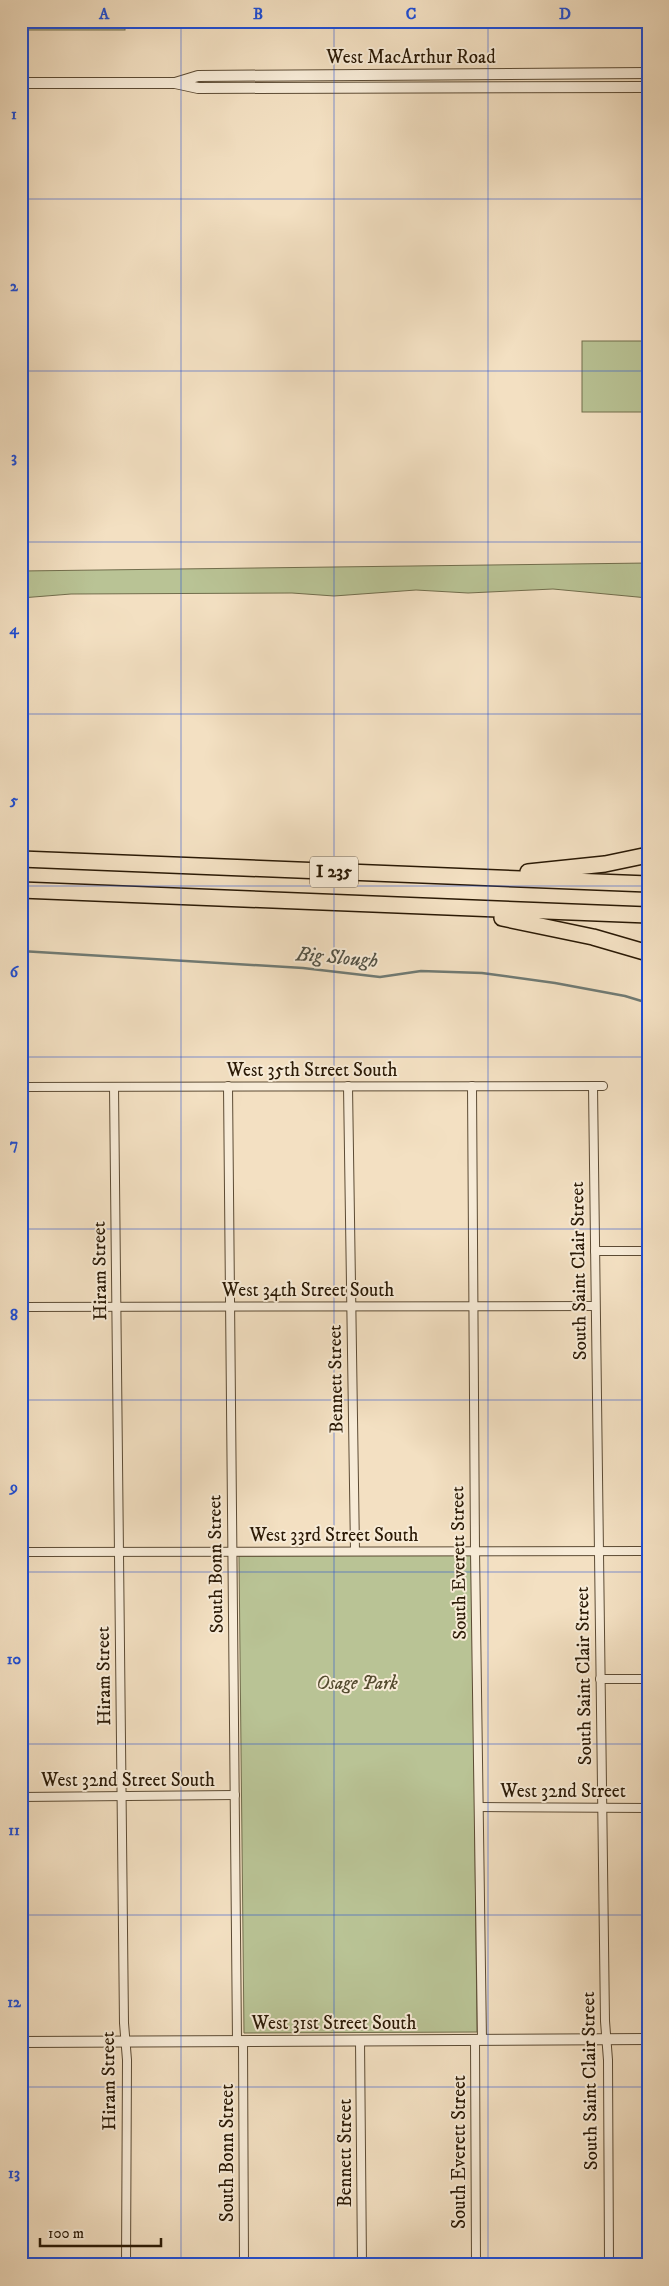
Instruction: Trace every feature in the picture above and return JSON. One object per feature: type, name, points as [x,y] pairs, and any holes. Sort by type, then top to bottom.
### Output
[{"type":"highway","points":[[466,878],[570,868],[648,855]]},
{"type":"highway","name":"I 235","points":[[21,859],[648,884]]},
{"type":"highway","name":"I 235","points":[[21,890],[648,915]]},
{"type":"highway","points":[[434,907],[535,923],[648,953]]},
{"type":"street","name":"West MacArthur Road","points":[[175,83],[198,76],[648,73]]},
{"type":"street","name":"West MacArthur Road","points":[[21,83],[175,83],[198,88],[648,87]]},
{"type":"street","name":"South Bonn Street","points":[[228,1086],[235,1795],[244,2265]]},
{"type":"street","name":"Bennett Street","points":[[348,1086],[355,1551]]},
{"type":"street","name":"South Everett Street","points":[[472,1086],[475,1551],[479,1807],[479,2040],[476,2265]]},
{"type":"street","name":"South Saint Clair Street","points":[[593,1086],[598,1551],[606,2039],[608,2060],[609,2265]]},
{"type":"street","name":"West 35th Street South","points":[[21,1087],[603,1086]]},
{"type":"street","name":"Hiram Street","points":[[114,1087],[126,2041],[126,2265]]},
{"type":"street","points":[[595,1251],[648,1251]]},
{"type":"street","name":"West 34th Street South","points":[[21,1307],[595,1306]]},
{"type":"street","name":"West 33rd Street South","points":[[21,1552],[648,1551]]},
{"type":"street","points":[[600,1679],[648,1679]]},
{"type":"street","name":"West 32nd Street South","points":[[21,1796],[235,1795]]},
{"type":"street","name":"West 32nd Street","points":[[479,1807],[648,1808]]},
{"type":"street","name":"West 31st Street South","points":[[21,2042],[648,2039]]},
{"type":"street","name":"Bennett Street","points":[[360,2040],[362,2265]]},
{"type":"green space","points":[[21,21],[125,21],[125,30],[21,30]]},
{"type":"green space","points":[[582,341],[648,341],[648,412],[582,412]]},
{"type":"green space","points":[[648,563],[648,598],[553,589],[468,593],[416,590],[334,596],[292,593],[71,594],[21,598],[21,571]]},
{"type":"green space","name":"Osage Park","points":[[472,1555],[477,2032],[244,2033],[239,1556]]},
{"type":"waterway","name":"Big Slough","points":[[21,951],[303,968],[380,977],[421,971],[482,973],[555,983],[625,996],[648,1003]]}]
